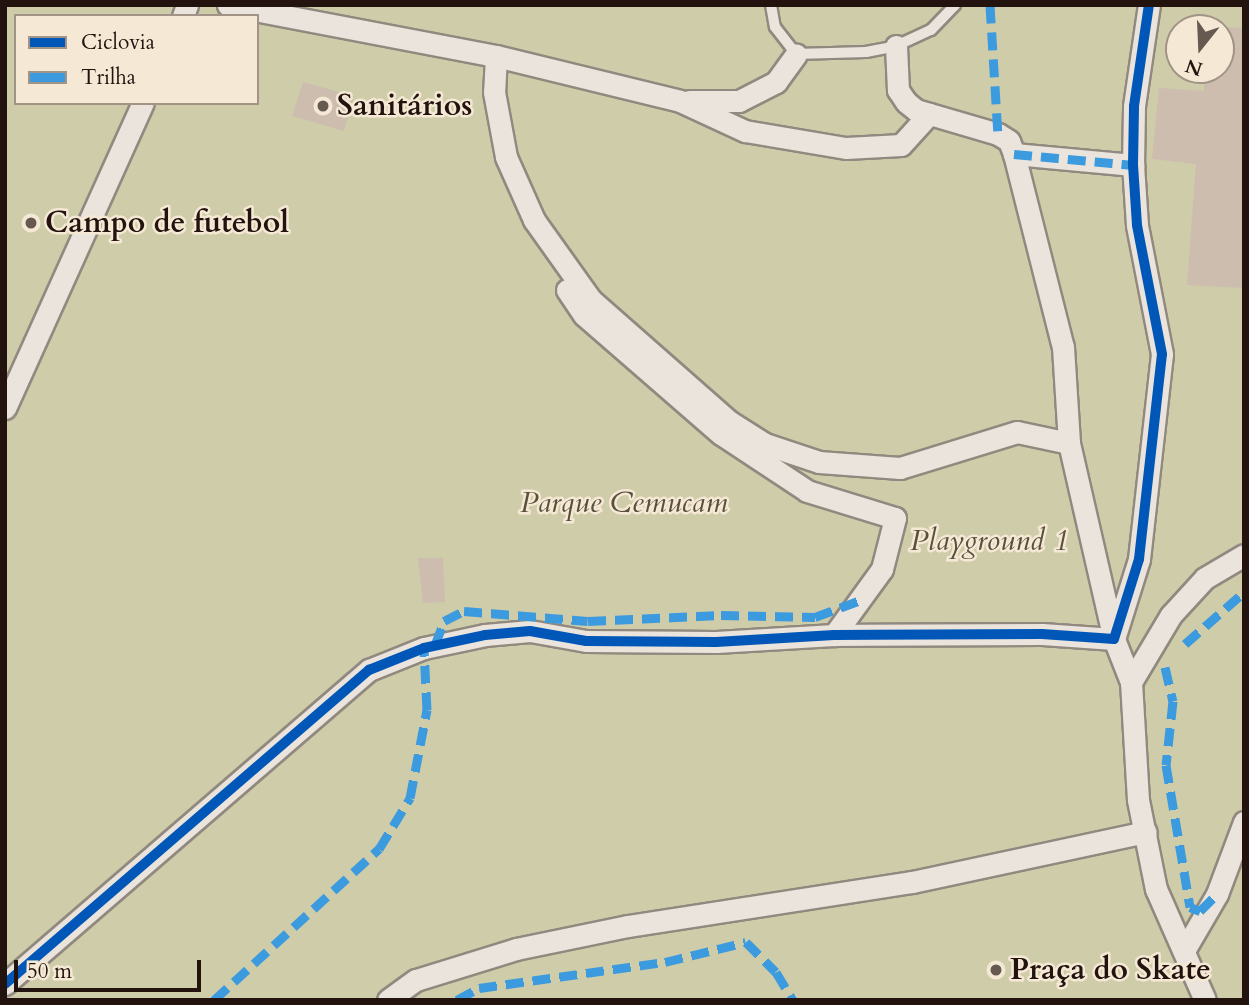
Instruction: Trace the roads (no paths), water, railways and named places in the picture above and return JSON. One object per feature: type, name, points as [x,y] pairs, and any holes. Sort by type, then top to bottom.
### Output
[{"type":"street","points":[[228,5],[496,56],[680,101],[745,131],[846,148],[901,145],[929,114]]},
{"type":"street","points":[[1114,639],[1139,559],[1162,354],[1138,225],[1133,165],[1134,106],[1149,5]]},
{"type":"street","points":[[897,46],[898,90],[916,110],[998,134],[1009,141],[1014,154],[1063,347],[1069,443],[1114,639],[1131,682],[1138,800],[1156,889],[1185,949],[1205,1000]]},
{"type":"street","points":[[680,101],[739,101],[776,82],[796,54]]},
{"type":"street","points":[[496,56],[494,92],[506,157],[524,227],[584,315],[721,433],[807,491],[895,518],[882,569],[834,635]]},
{"type":"street","points":[[5,408],[142,105]]},
{"type":"street","points":[[1014,154],[1133,165]]},
{"type":"street","points":[[506,157],[534,220],[590,300],[730,422],[765,444],[819,463],[900,468],[1017,432],[1069,443]]},
{"type":"street","points":[[1131,682],[1171,615],[1205,578],[1244,555]]},
{"type":"street","points":[[5,984],[369,670],[388,661],[472,637],[530,631],[586,641],[716,642],[834,635],[1042,634],[1114,639]]},
{"type":"street","points":[[1185,949],[1217,894],[1244,822]]},
{"type":"street","points":[[388,1000],[416,981],[516,949],[628,926],[912,882],[1146,832]]},
{"type":"lane","points":[[771,5],[775,27],[796,54],[866,52],[897,46],[931,30],[956,5]]},
{"type":"place","name":"Sanitários","points":[[323,106]]},
{"type":"place","name":"Campo de futebol","points":[[31,223]]},
{"type":"place","name":"Praça do Skate","points":[[996,970]]},
{"type":"park label","name":"Parque Cemucam","points":[[624,503]]},
{"type":"park label","name":"Playground 1","points":[[989,541]]}]
